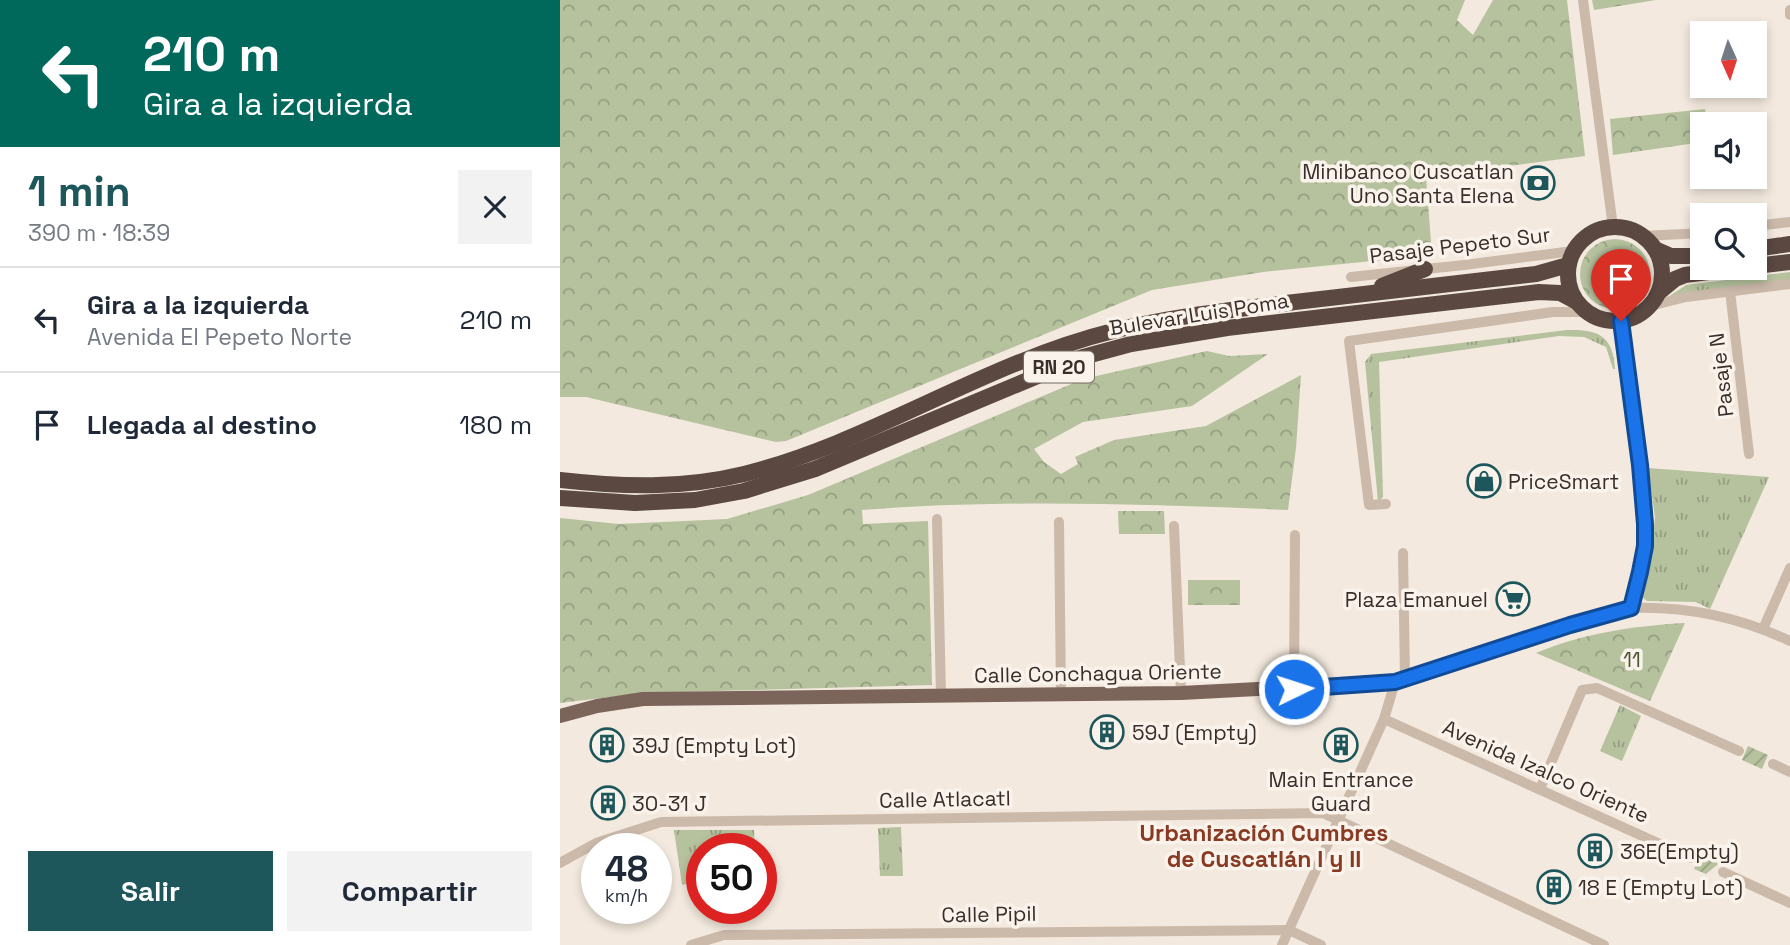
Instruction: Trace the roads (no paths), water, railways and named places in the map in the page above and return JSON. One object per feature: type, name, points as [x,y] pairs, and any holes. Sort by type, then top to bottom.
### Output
[{"type":"highway","points":[[1613,227],[1626,228],[1643,236],[1655,249],[1662,274],[1654,300]]},
{"type":"highway","name":"RN 20","points":[[1570,258],[1590,234],[1613,227]]},
{"type":"highway","points":[[1767,247],[1790,244]]},
{"type":"highway","points":[[1655,249],[1671,257],[1690,256]]},
{"type":"highway","points":[[1570,258],[1569,287],[1580,306]]},
{"type":"highway","name":"Bulevar Luis Poma","points":[[560,480],[612,485],[660,485],[703,482],[743,474],[821,448],[1025,361],[1111,331],[1174,318],[1536,274],[1570,258]]},
{"type":"highway","points":[[1767,265],[1790,262]]},
{"type":"highway","points":[[1362,294],[1425,269]]},
{"type":"highway","points":[[1621,321],[1634,318],[1675,279],[1690,274]]},
{"type":"highway","name":"Bulevar Luis Poma","points":[[560,498],[635,503],[695,500],[744,491],[815,469],[1083,357],[1150,340],[1227,328],[1539,292],[1560,293],[1580,306]]},
{"type":"highway","name":"RN 20","points":[[1580,306],[1606,321],[1621,321]]},
{"type":"main road","points":[[1621,321],[1645,524],[1645,546],[1631,608]]},
{"type":"main road","name":"Calle Conchagua Oriente","points":[[560,716],[597,706],[643,699],[1181,694],[1294,689],[1400,680],[1631,608]]},
{"type":"street","points":[[1583,0],[1613,227]]},
{"type":"street","points":[[1767,225],[1790,222]]},
{"type":"street","points":[[1643,236],[1690,234]]},
{"type":"street","name":"Pasaje Pepeto Sur","points":[[1351,276],[1570,258]]},
{"type":"street","points":[[1654,300],[1790,284]]},
{"type":"street","name":"Pasaje N","points":[[1730,291],[1749,454]]},
{"type":"street","points":[[1386,504],[1369,505],[1349,341],[1580,306]]},
{"type":"street","points":[[937,519],[941,696]]},
{"type":"street","points":[[1059,522],[1060,695]]},
{"type":"street","points":[[1174,526],[1181,694]]},
{"type":"street","points":[[1294,689],[1295,535]]},
{"type":"street","points":[[1282,945],[1400,680],[1403,553]]},
{"type":"street","points":[[1763,629],[1790,568]]},
{"type":"street","name":"Calle Conchagua Oriente","points":[[1631,608],[1667,607],[1711,614],[1763,629],[1790,641]]},
{"type":"street","points":[[1540,789],[1582,690],[1590,687],[1739,751]]},
{"type":"street","name":"Avenida Izalco Oriente","points":[[1384,719],[1691,858]]},
{"type":"street","points":[[1773,764],[1790,772]]},
{"type":"street","name":"Calle Atlacatl","points":[[560,863],[596,843],[661,822],[1323,813],[1604,945]]},
{"type":"street","points":[[1723,873],[1790,903]]},
{"type":"street","points":[[1289,930],[1321,945]]},
{"type":"street","name":"Calle Pipil","points":[[691,945],[724,936],[1289,930]]},
{"type":"place","name":"Minibanco Cuscatlan Uno Santa Elena","points":[[1538,183]]},
{"type":"place","name":"PriceSmart","points":[[1484,481]]},
{"type":"place","name":"Plaza Emanuel","points":[[1513,599]]},
{"type":"place","name":"59J (Empty)","points":[[1107,732]]},
{"type":"place","name":"39J (Empty Lot)","points":[[607,745]]},
{"type":"place","name":"Main Entrance Guard","points":[[1341,745]]},
{"type":"place","name":"30-31 J","points":[[608,803]]},
{"type":"place","name":"36E(Empty)","points":[[1595,851]]},
{"type":"place","name":"18 E (Empty Lot)","points":[[1554,887]]},
{"type":"district","name":"Urbanización Cumbres de Cuscatlán I y II","points":[[1264,846]]},
{"type":"park label","name":"11","points":[[1632,659]]}]
